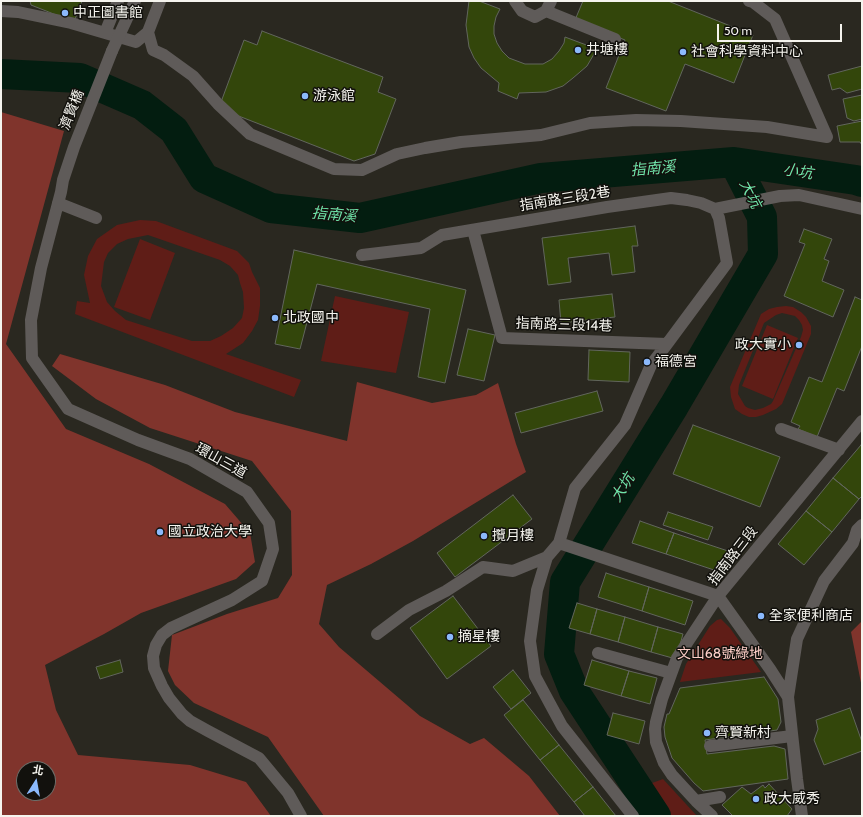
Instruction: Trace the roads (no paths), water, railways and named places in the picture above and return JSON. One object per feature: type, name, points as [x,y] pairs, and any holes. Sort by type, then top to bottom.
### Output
[{"type":"street","points":[[106,33],[118,1]]},
{"type":"street","name":"濟賢橋","points":[[63,180],[74,147],[112,51],[135,1]]},
{"type":"street","points":[[1,11],[26,13],[71,23],[136,42],[148,32],[160,1]]},
{"type":"street","points":[[515,1],[522,11],[535,17],[548,6],[615,39]]},
{"type":"street","points":[[148,32],[153,50],[164,55],[193,76],[218,104],[250,134],[334,169],[362,170],[397,154],[461,142],[542,135],[590,123],[636,120],[681,121],[767,127],[828,137],[775,19],[751,2]]},
{"type":"street","name":"環山三道","points":[[63,180],[41,268],[31,320],[32,358],[68,409],[138,440],[190,459],[247,492],[269,523],[273,549],[262,581],[232,600],[171,628],[162,635],[156,645],[153,656],[154,668],[162,686],[182,714],[190,721],[259,758],[288,793],[301,816]]},
{"type":"street","points":[[633,816],[562,726],[535,676],[530,641],[537,590],[547,557],[559,543],[575,488],[625,426],[652,365],[727,263],[719,218],[720,208],[780,196],[799,195],[862,209]]},
{"type":"street","name":"指南路三段2巷","points":[[362,255],[421,248],[442,235],[607,206],[671,198],[687,200],[720,208]]},
{"type":"street","points":[[58,203],[96,218]]},
{"type":"street","name":"指南路三段14巷","points":[[470,230],[502,338],[666,344]]},
{"type":"street","name":"指南路三段","points":[[802,816],[796,779],[788,697],[718,596],[862,421]]},
{"type":"street","points":[[781,429],[839,450]]},
{"type":"street","points":[[788,697],[797,639],[824,581],[853,543],[857,530],[862,525]]},
{"type":"street","points":[[559,543],[718,596],[677,658],[662,699],[655,729],[656,742],[664,763],[672,775],[712,816]]},
{"type":"street","points":[[376,634],[409,610],[446,591],[483,567],[512,572],[547,557]]},
{"type":"street","points":[[598,653],[671,673]]},
{"type":"street","points":[[710,746],[792,736]]},
{"type":"street","points":[[696,801],[720,797]]},
{"type":"waterway","name":"指南溪","points":[[1,74],[80,78],[142,105],[174,130],[204,178],[271,208],[360,218],[541,178],[734,162],[862,182]]},
{"type":"waterway","name":"大坑","points":[[656,816],[574,691],[559,654],[565,582],[674,406],[763,254],[762,217],[734,162]]},
{"type":"place","name":"中正圖書館","points":[[65,13]]},
{"type":"place","name":"井塘樓","points":[[578,50]]},
{"type":"place","name":"社會科學資料中心","points":[[683,52]]},
{"type":"place","name":"游泳館","points":[[305,96]]},
{"type":"place","name":"北政國中","points":[[275,318]]},
{"type":"place","name":"政大實小","points":[[799,345]]},
{"type":"place","name":"福德宮","points":[[647,362]]},
{"type":"place","name":"國立政治大學","points":[[160,532]]},
{"type":"place","name":"攬月樓","points":[[484,536]]},
{"type":"place","name":"全家便利商店","points":[[761,616]]},
{"type":"place","name":"摘星樓","points":[[450,637]]},
{"type":"place","name":"齊賢新村","points":[[707,733]]},
{"type":"place","name":"政大威秀","points":[[756,799]]},
{"type":"water label","name":"小坑","points":[[798,172]]},
{"type":"park label","name":"文山68號綠地","points":[[720,654]]}]
